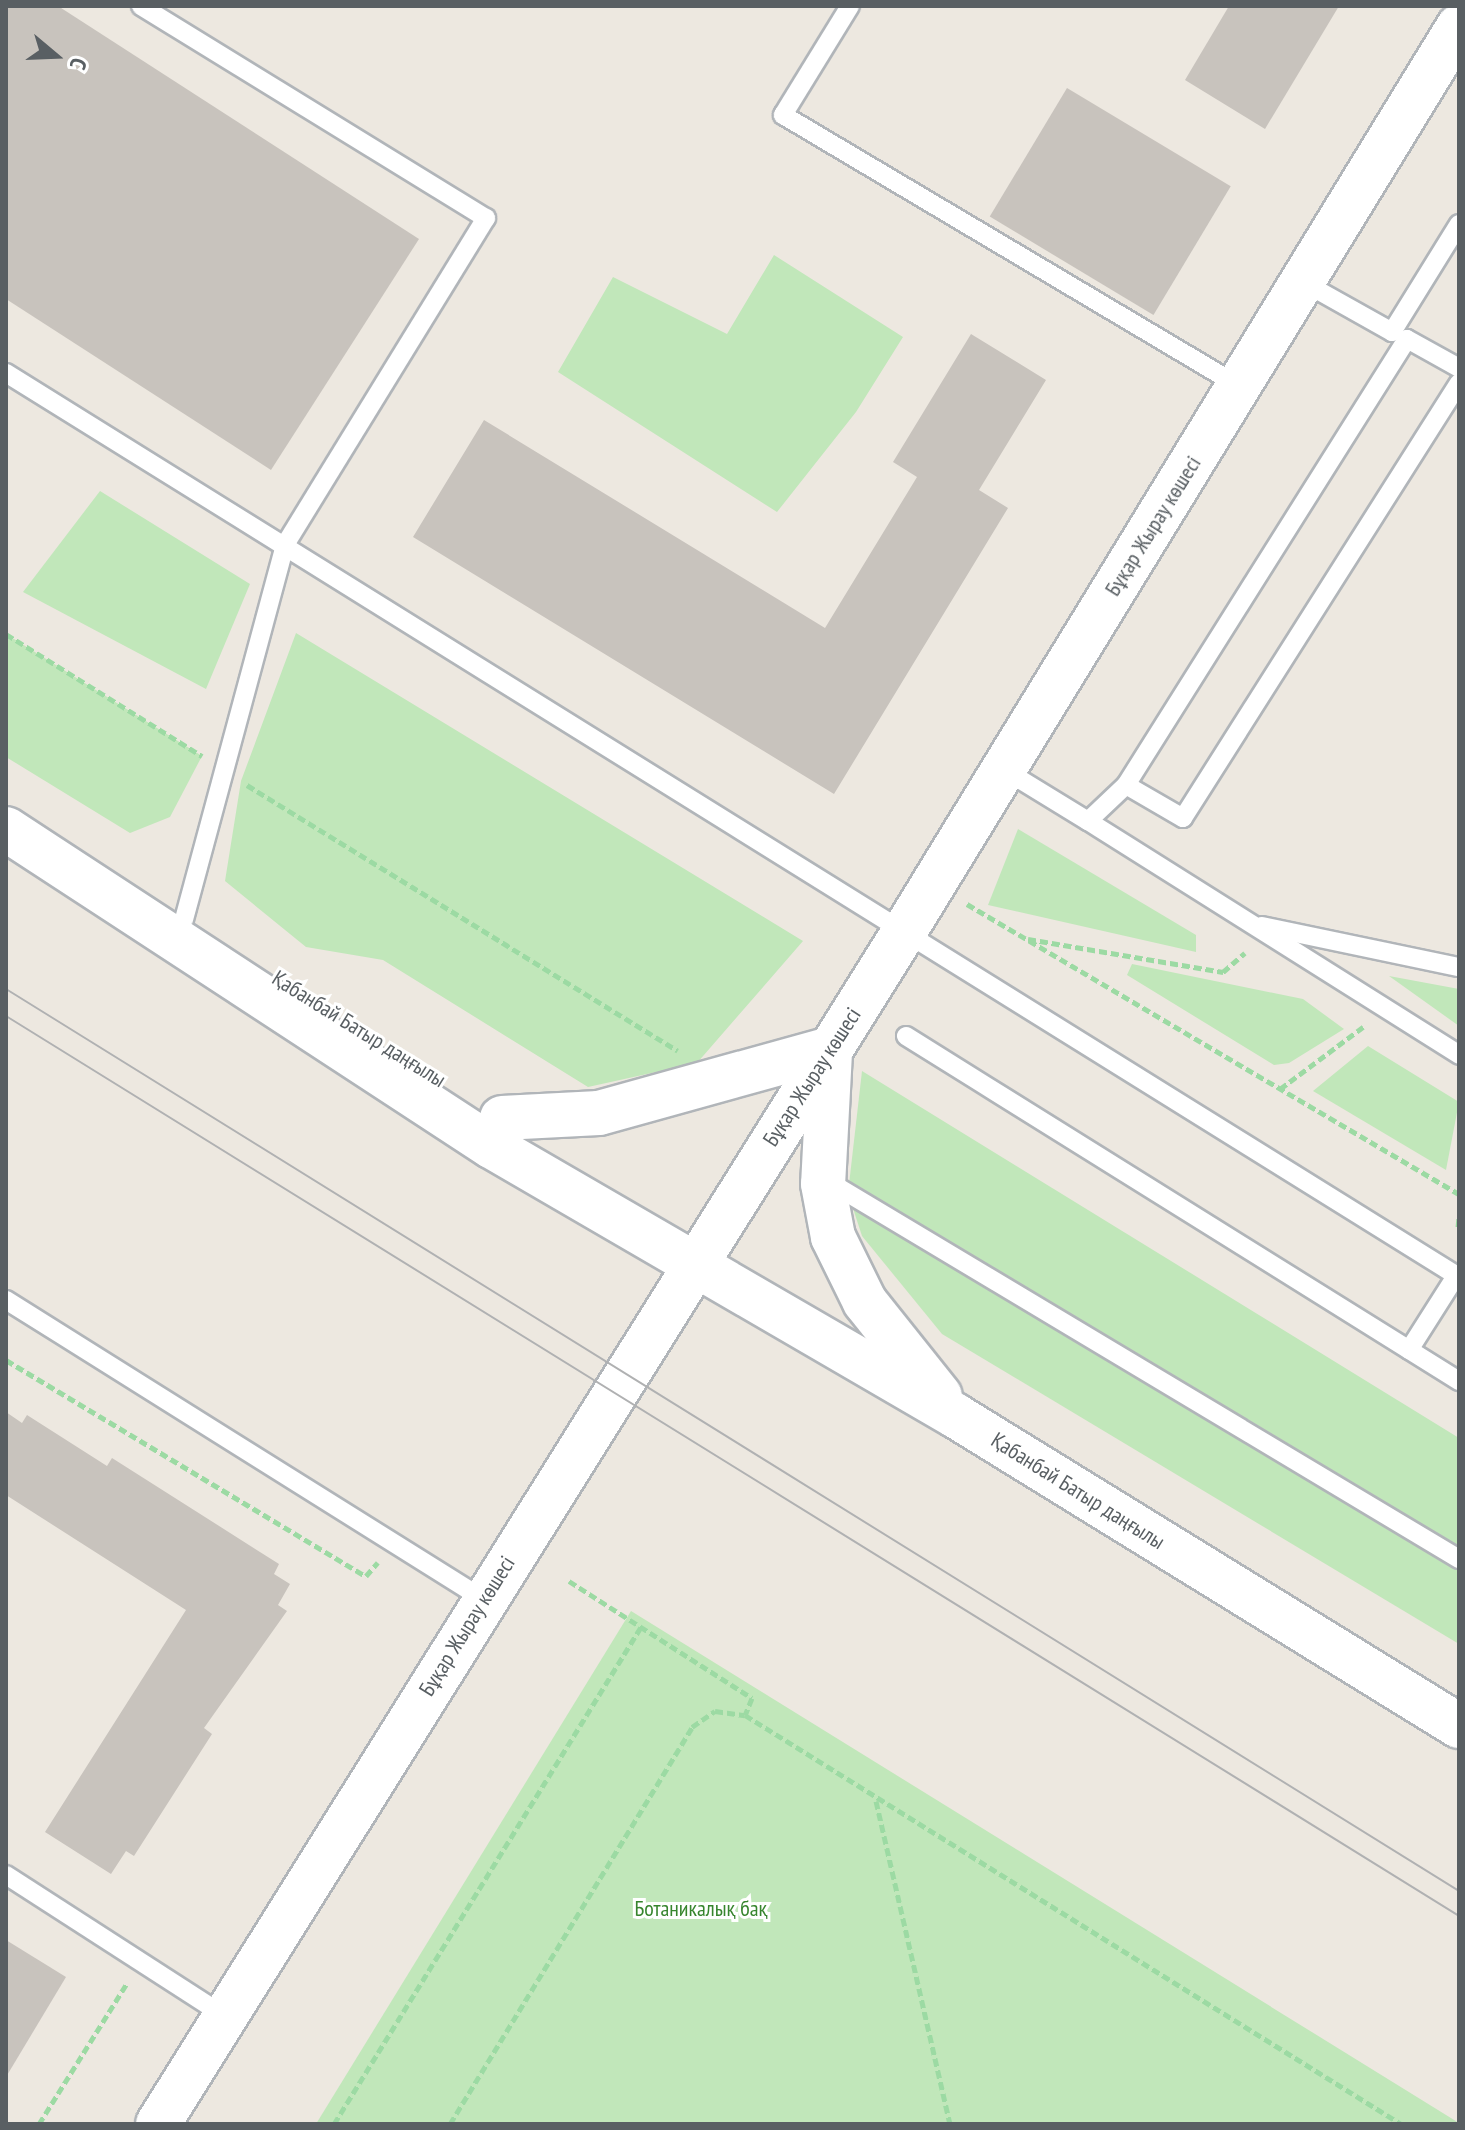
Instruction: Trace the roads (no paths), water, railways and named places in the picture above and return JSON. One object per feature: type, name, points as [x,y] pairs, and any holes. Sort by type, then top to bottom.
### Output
[{"type":"main road","name":"Бұқар Жырау көшесі","points":[[158,2124],[483,1599],[904,932],[1459,26]]},
{"type":"main road","name":"Қабанбай Батыр даңғылы","points":[[6,821],[184,920],[502,1118],[693,1264]]},
{"type":"main road","name":"Қабанбай Батыр даңғылы","points":[[6,829],[491,1146],[956,1416],[1459,1726]]},
{"type":"main road","points":[[502,1118],[599,1113],[830,1049],[823,1184],[833,1237],[865,1302],[956,1416]]},
{"type":"lane","points":[[141,6],[486,218],[285,545],[184,920]]},
{"type":"lane","points":[[850,6],[783,115],[1239,386]]},
{"type":"lane","points":[[1088,821],[1126,785],[1400,336],[1459,224]]},
{"type":"lane","points":[[1303,282],[1459,368]]},
{"type":"lane","points":[[6,373],[1458,1276],[1409,1350]]},
{"type":"lane","points":[[1126,785],[1183,818],[1459,383]]},
{"type":"lane","points":[[1003,769],[1459,1055]]},
{"type":"lane","points":[[1249,923],[1459,967]]},
{"type":"lane","points":[[906,1036],[1459,1381]]},
{"type":"lane","points":[[831,1183],[1459,1559]]},
{"type":"lane","points":[[6,1300],[483,1599]]},
{"type":"lane","points":[[6,1875],[225,2016]]},
{"type":"tram line","points":[[6,989],[1459,1891]]},
{"type":"tram line","points":[[6,1016],[1459,1916]]},
{"type":"park label","name":"Ботаникалық бақ","points":[[701,1909]]}]
